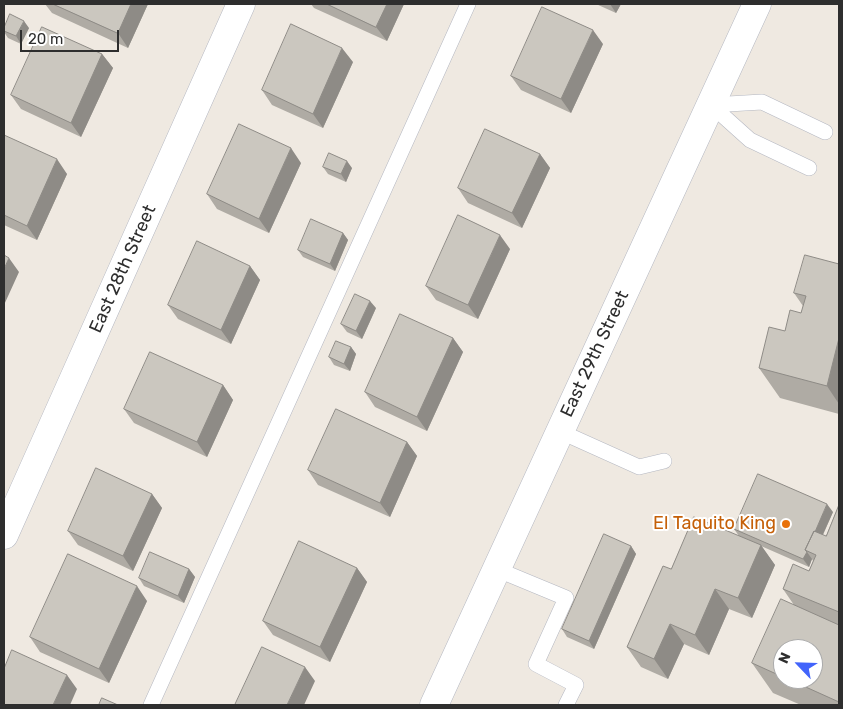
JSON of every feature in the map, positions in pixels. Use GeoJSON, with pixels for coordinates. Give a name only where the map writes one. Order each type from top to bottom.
{"type":"FeatureCollection","features":[{"type":"Feature","properties":{"kind":"street","name":"East 28th Street"},"geometry":{"type":"LineString","coordinates":[[4,535],[241,4]]}},
{"type":"Feature","properties":{"kind":"street","name":"East 29th Street"},"geometry":{"type":"LineString","coordinates":[[434,705],[757,4]]}},
{"type":"Feature","properties":{"kind":"lane"},"geometry":{"type":"LineString","coordinates":[[151,705],[468,4]]}},
{"type":"Feature","properties":{"kind":"lane"},"geometry":{"type":"LineString","coordinates":[[711,104],[762,102],[825,132]]}},
{"type":"Feature","properties":{"kind":"lane"},"geometry":{"type":"LineString","coordinates":[[711,104],[750,140],[809,168]]}},
{"type":"Feature","properties":{"kind":"lane"},"geometry":{"type":"LineString","coordinates":[[559,432],[639,467],[664,461]]}},
{"type":"Feature","properties":{"kind":"lane"},"geometry":{"type":"LineString","coordinates":[[496,569],[566,598],[536,664],[576,685],[566,705]]}},
{"type":"Feature","properties":{"kind":"building"},"geometry":{"type":"Polygon","coordinates":[[[53,4],[131,4],[118,33],[53,4]]]}},
{"type":"Feature","properties":{"kind":"building"},"geometry":{"type":"Polygon","coordinates":[[[327,4],[387,4],[376,27],[327,4]]]}},
{"type":"Feature","properties":{"kind":"building"},"geometry":{"type":"Polygon","coordinates":[[[542,7],[593,30],[561,99],[511,76],[542,7]]]}},
{"type":"Feature","properties":{"kind":"building"},"geometry":{"type":"Polygon","coordinates":[[[10,14],[24,21],[16,36],[4,31],[10,14]]]}},
{"type":"Feature","properties":{"kind":"building"},"geometry":{"type":"Polygon","coordinates":[[[291,24],[342,48],[313,114],[262,90],[291,24]]]}},
{"type":"Feature","properties":{"kind":"building"},"geometry":{"type":"Polygon","coordinates":[[[42,27],[102,54],[71,123],[11,95],[42,27]]]}},
{"type":"Feature","properties":{"kind":"building"},"geometry":{"type":"Polygon","coordinates":[[[239,124],[291,148],[259,219],[207,194],[239,124]]]}},
{"type":"Feature","properties":{"kind":"building"},"geometry":{"type":"Polygon","coordinates":[[[485,129],[540,154],[512,213],[458,188],[485,129]]]}},
{"type":"Feature","properties":{"kind":"building"},"geometry":{"type":"Polygon","coordinates":[[[4,135],[57,159],[27,226],[4,215],[4,135]]]}},
{"type":"Feature","properties":{"kind":"building"},"geometry":{"type":"Polygon","coordinates":[[[329,153],[347,161],[341,174],[323,167],[329,153]]]}},
{"type":"Feature","properties":{"kind":"building"},"geometry":{"type":"Polygon","coordinates":[[[458,215],[500,235],[468,305],[426,286],[458,215]]]}},
{"type":"Feature","properties":{"kind":"building"},"geometry":{"type":"Polygon","coordinates":[[[311,219],[343,233],[330,264],[298,250],[311,219]]]}},
{"type":"Feature","properties":{"kind":"building"},"geometry":{"type":"Polygon","coordinates":[[[197,241],[250,266],[221,330],[168,305],[197,241]]]}},
{"type":"Feature","properties":{"kind":"building"},"geometry":{"type":"Polygon","coordinates":[[[4,255],[9,258],[4,269],[4,255]]]}},
{"type":"Feature","properties":{"kind":"building"},"geometry":{"type":"Polygon","coordinates":[[[805,255],[839,264],[839,338],[827,386],[759,368],[769,327],[785,331],[790,310],[801,313],[806,296],[794,293],[805,255]]]}},
{"type":"Feature","properties":{"kind":"building"},"geometry":{"type":"Polygon","coordinates":[[[355,294],[370,301],[356,331],[341,324],[355,294]]]}},
{"type":"Feature","properties":{"kind":"building"},"geometry":{"type":"Polygon","coordinates":[[[400,314],[453,338],[417,417],[365,392],[400,314]]]}},
{"type":"Feature","properties":{"kind":"building"},"geometry":{"type":"Polygon","coordinates":[[[336,341],[351,347],[344,364],[329,357],[336,341]]]}},
{"type":"Feature","properties":{"kind":"building"},"geometry":{"type":"Polygon","coordinates":[[[150,352],[223,385],[197,442],[124,409],[150,352]]]}},
{"type":"Feature","properties":{"kind":"building"},"geometry":{"type":"Polygon","coordinates":[[[336,409],[407,442],[380,503],[308,470],[336,409]]]}},
{"type":"Feature","properties":{"kind":"building"},"geometry":{"type":"Polygon","coordinates":[[[96,468],[152,494],[123,556],[68,531],[96,468]]]}},
{"type":"Feature","properties":{"kind":"building","name":"El Taquito King"},"geometry":{"type":"Polygon","coordinates":[[[758,474],[827,504],[805,550],[807,552],[803,559],[734,529],[758,474]]]}},
{"type":"Feature","properties":{"kind":"building"},"geometry":{"type":"Polygon","coordinates":[[[839,505],[839,612],[783,589],[793,564],[809,571],[816,555],[805,550],[814,531],[826,536],[839,505]]]}},
{"type":"Feature","properties":{"kind":"building"},"geometry":{"type":"Polygon","coordinates":[[[694,517],[761,545],[738,598],[715,589],[695,635],[670,624],[654,659],[627,647],[663,566],[671,569],[694,517]]]}},
{"type":"Feature","properties":{"kind":"building"},"geometry":{"type":"Polygon","coordinates":[[[604,534],[631,546],[589,641],[562,629],[604,534]]]}},
{"type":"Feature","properties":{"kind":"building"},"geometry":{"type":"Polygon","coordinates":[[[299,541],[357,568],[320,647],[263,621],[299,541]]]}},
{"type":"Feature","properties":{"kind":"building"},"geometry":{"type":"Polygon","coordinates":[[[150,552],[189,569],[178,596],[139,578],[150,552]]]}},
{"type":"Feature","properties":{"kind":"building"},"geometry":{"type":"Polygon","coordinates":[[[68,554],[137,586],[99,669],[30,637],[68,554]]]}},
{"type":"Feature","properties":{"kind":"building"},"geometry":{"type":"Polygon","coordinates":[[[781,599],[839,625],[839,702],[810,689],[823,689],[823,639],[773,639],[773,672],[752,663],[781,599]]]}},
{"type":"Feature","properties":{"kind":"building"},"geometry":{"type":"Polygon","coordinates":[[[262,647],[305,667],[287,705],[235,705],[262,647]]]}},
{"type":"Feature","properties":{"kind":"building"},"geometry":{"type":"Polygon","coordinates":[[[12,650],[67,675],[53,705],[4,705],[4,669],[12,650]]]}},
{"type":"Feature","properties":{"kind":"building"},"geometry":{"type":"Polygon","coordinates":[[[102,698],[118,705],[99,705],[102,698]]]}},
{"type":"Feature","properties":{"kind":"place","name":"El Taquito King"},"geometry":{"type":"Point","coordinates":[786,524]}}]}
